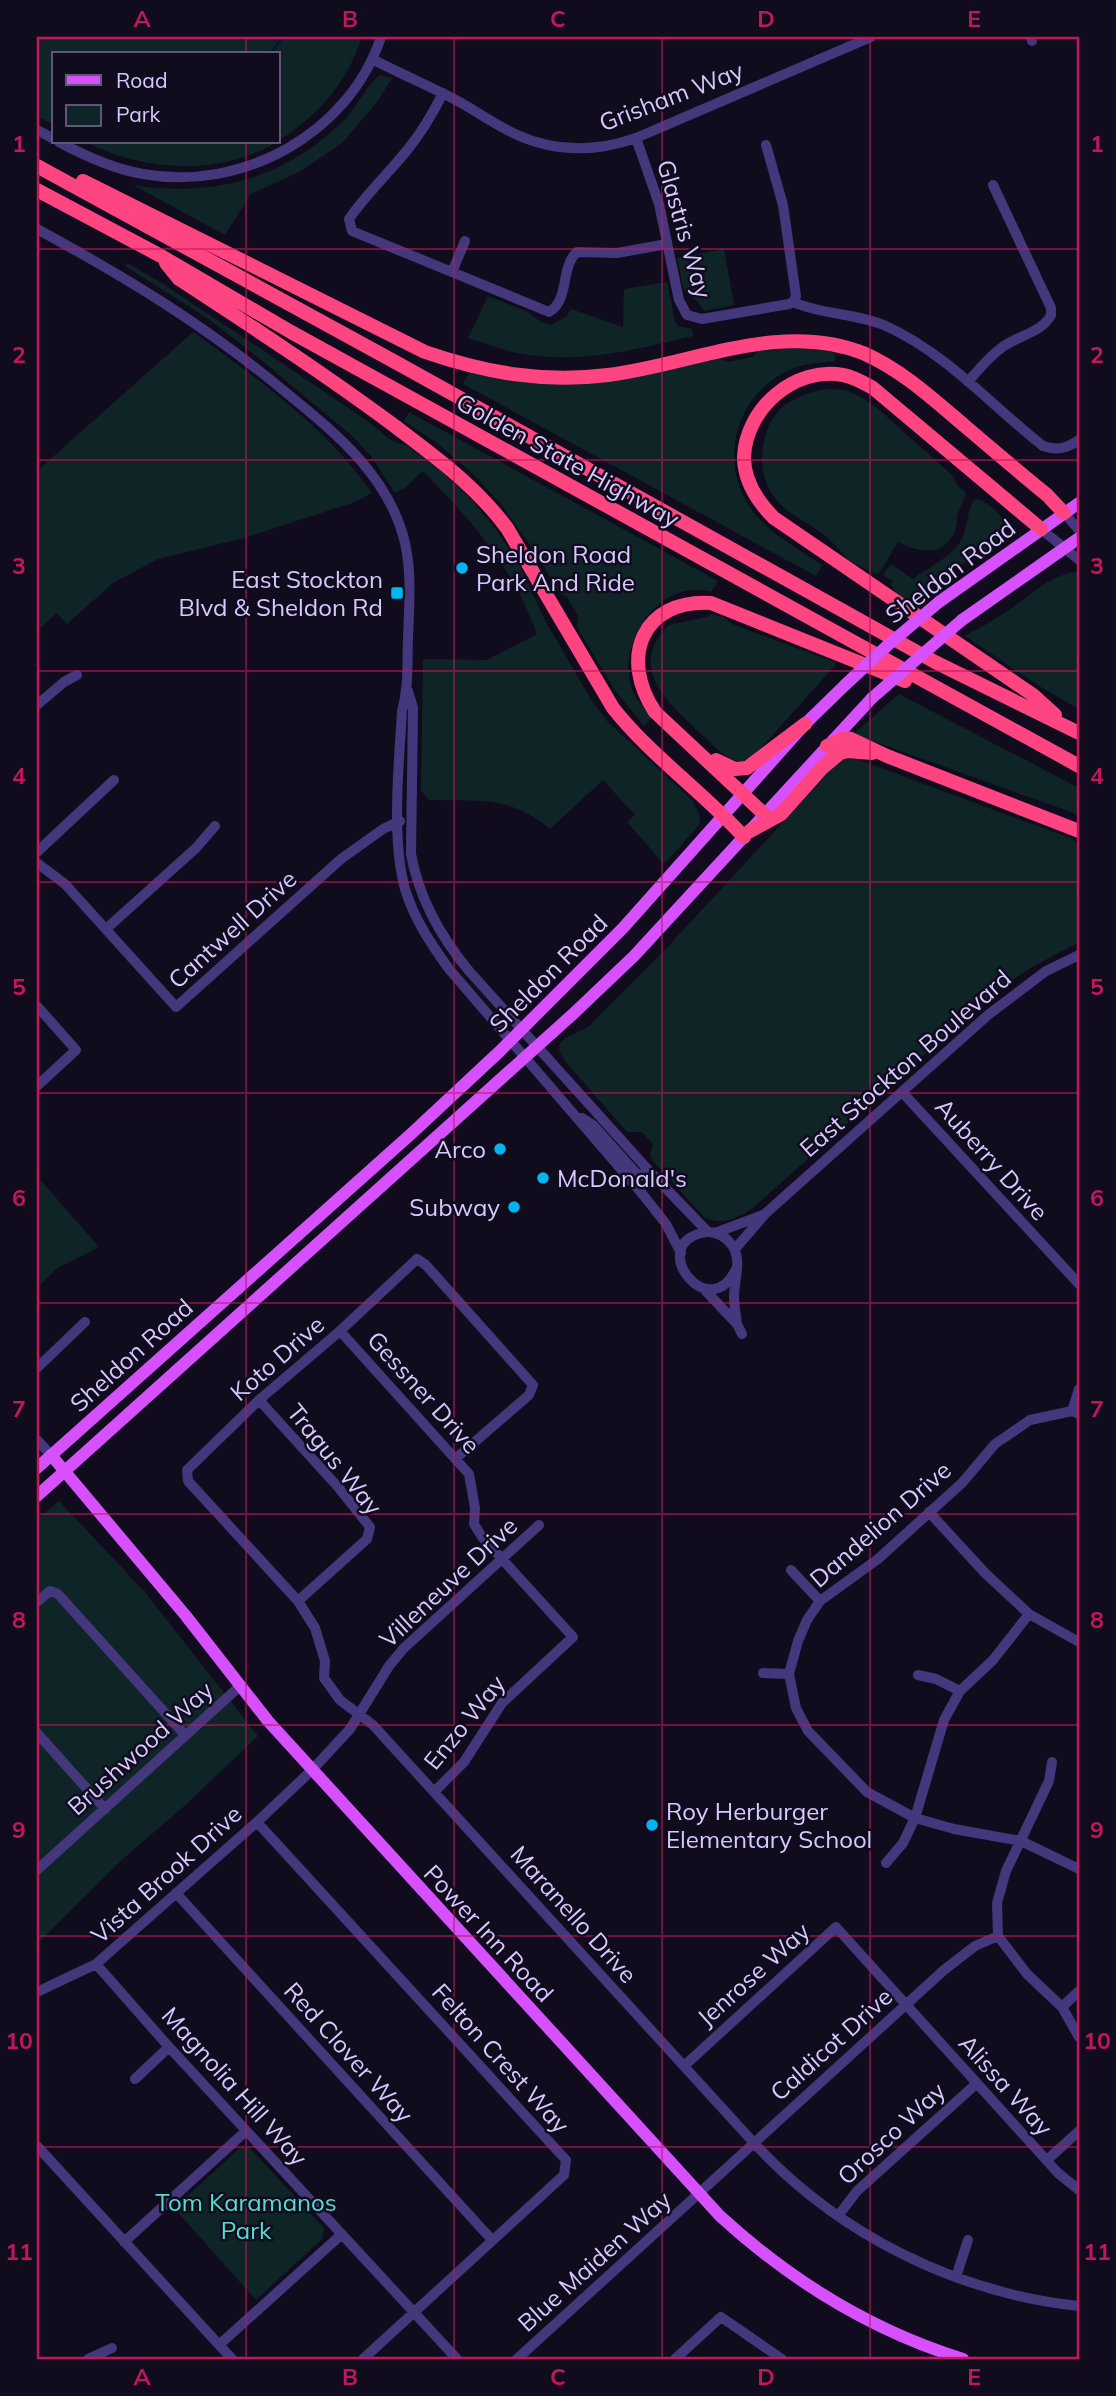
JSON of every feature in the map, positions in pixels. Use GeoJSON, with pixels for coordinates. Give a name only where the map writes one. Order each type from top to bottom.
{"type":"FeatureCollection","features":[{"type":"Feature","properties":{"kind":"highway"},"geometry":{"type":"LineString","coordinates":[[37,164],[175,225],[299,291],[425,352],[481,369],[524,376],[574,379],[622,373],[785,341],[837,346],[861,353],[887,365],[912,382],[1047,495],[1064,513]]}},
{"type":"Feature","properties":{"kind":"highway","name":"Golden State Highway"},"geometry":{"type":"LineString","coordinates":[[37,164],[935,662],[1074,730]]}},
{"type":"Feature","properties":{"kind":"highway","name":"Golden State Highway"},"geometry":{"type":"LineString","coordinates":[[37,190],[161,256],[291,332],[1079,766]]}},
{"type":"Feature","properties":{"kind":"highway"},"geometry":{"type":"LineString","coordinates":[[161,256],[179,279],[324,374],[442,462],[476,491],[507,528],[613,708],[629,726],[747,834],[781,814],[822,768],[840,753],[847,751],[887,756]]}},
{"type":"Feature","properties":{"kind":"highway"},"geometry":{"type":"LineString","coordinates":[[1041,529],[873,388],[846,376],[818,375],[789,385],[766,403],[750,430],[744,459],[747,476],[762,507],[774,519],[1033,695],[1074,730]]}},
{"type":"Feature","properties":{"kind":"highway"},"geometry":{"type":"LineString","coordinates":[[764,814],[655,712],[640,684],[637,654],[648,628],[658,618],[683,605],[711,603],[974,709]]}},
{"type":"Feature","properties":{"kind":"highway"},"geometry":{"type":"LineString","coordinates":[[699,751],[735,769],[747,768],[805,724]]}},
{"type":"Feature","properties":{"kind":"highway"},"geometry":{"type":"LineString","coordinates":[[827,746],[844,738],[851,739],[887,756],[1079,831]]}},
{"type":"Feature","properties":{"kind":"main road","name":"Sheldon Road"},"geometry":{"type":"LineString","coordinates":[[37,1468],[439,1109],[510,1042],[623,928],[805,724],[888,645],[939,603],[1079,503]]}},
{"type":"Feature","properties":{"kind":"main road","name":"Sheldon Road"},"geometry":{"type":"LineString","coordinates":[[37,1496],[525,1058],[634,956],[872,698],[962,620],[1079,538]]}},
{"type":"Feature","properties":{"kind":"main road","name":"Power Inn Road"},"geometry":{"type":"LineString","coordinates":[[51,1455],[312,1770],[720,2216],[748,2242],[803,2284],[838,2306],[900,2337],[963,2359]]}},
{"type":"Feature","properties":{"kind":"street"},"geometry":{"type":"LineString","coordinates":[[62,144],[98,161],[146,175],[183,178],[227,173],[257,163],[286,150],[322,124],[350,94],[372,59],[381,37]]}},
{"type":"Feature","properties":{"kind":"street","name":"Grisham Way"},"geometry":{"type":"LineString","coordinates":[[372,59],[443,93],[516,134],[554,146],[589,149],[636,138],[848,41],[871,37]]}},
{"type":"Feature","properties":{"kind":"street"},"geometry":{"type":"LineString","coordinates":[[443,93],[425,126],[408,149],[372,187],[349,219],[352,231],[549,312],[555,309],[565,285],[569,259],[577,252],[617,253],[667,244]]}},
{"type":"Feature","properties":{"kind":"street","name":"Glastris Way"},"geometry":{"type":"LineString","coordinates":[[636,138],[659,204],[676,290],[687,315],[702,319],[793,302]]}},
{"type":"Feature","properties":{"kind":"street"},"geometry":{"type":"LineString","coordinates":[[766,145],[783,205],[796,296],[793,302],[806,308],[869,319],[889,327],[934,353],[1043,446],[1064,448],[1079,440]]}},
{"type":"Feature","properties":{"kind":"street"},"geometry":{"type":"LineString","coordinates":[[968,382],[1000,348],[1041,326],[1051,315],[1051,308],[993,185]]}},
{"type":"Feature","properties":{"kind":"street"},"geometry":{"type":"LineString","coordinates":[[37,229],[136,285],[205,329],[293,397],[338,436],[360,458],[388,499],[405,542],[410,595],[408,691],[402,712],[397,821],[398,853],[405,890],[415,916],[449,969],[666,1224],[681,1253],[687,1278],[703,1288],[737,1324],[742,1334]]}},
{"type":"Feature","properties":{"kind":"street"},"geometry":{"type":"LineString","coordinates":[[452,272],[464,241]]}},
{"type":"Feature","properties":{"kind":"street"},"geometry":{"type":"LineString","coordinates":[[1064,513],[1079,530]]}},
{"type":"Feature","properties":{"kind":"street"},"geometry":{"type":"LineString","coordinates":[[1041,529],[1079,560]]}},
{"type":"Feature","properties":{"kind":"street"},"geometry":{"type":"LineString","coordinates":[[37,705],[64,682],[77,675]]}},
{"type":"Feature","properties":{"kind":"street"},"geometry":{"type":"LineString","coordinates":[[408,691],[413,708],[410,839],[415,874],[432,919],[469,971],[651,1173],[711,1233]]}},
{"type":"Feature","properties":{"kind":"street"},"geometry":{"type":"LineString","coordinates":[[37,852],[114,780]]}},
{"type":"Feature","properties":{"kind":"street","name":"Cantwell Drive"},"geometry":{"type":"LineString","coordinates":[[37,863],[65,884],[176,1007],[341,859],[397,821],[411,819]]}},
{"type":"Feature","properties":{"kind":"street"},"geometry":{"type":"LineString","coordinates":[[106,929],[196,848],[215,826]]}},
{"type":"Feature","properties":{"kind":"street","name":"East Stockton Boulevard"},"geometry":{"type":"LineString","coordinates":[[735,1249],[765,1213],[1020,989],[1046,971],[1079,955]]}},
{"type":"Feature","properties":{"kind":"street"},"geometry":{"type":"LineString","coordinates":[[37,1006],[76,1050],[37,1086]]}},
{"type":"Feature","properties":{"kind":"street","name":"Auberry Drive"},"geometry":{"type":"LineString","coordinates":[[902,1092],[1079,1284]]}},
{"type":"Feature","properties":{"kind":"street"},"geometry":{"type":"LineString","coordinates":[[572,1112],[593,1125],[636,1173],[644,1176],[651,1173]]}},
{"type":"Feature","properties":{"kind":"street","name":"East Stockton Boulevard"},"geometry":{"type":"LineString","coordinates":[[711,1233],[765,1213]]}},
{"type":"Feature","properties":{"kind":"street"},"geometry":{"type":"LineString","coordinates":[[681,1253],[688,1240],[711,1233],[723,1236],[735,1249],[737,1267],[733,1298],[737,1324]]}},
{"type":"Feature","properties":{"kind":"street","name":"Koto Drive"},"geometry":{"type":"LineString","coordinates":[[360,1715],[340,1700],[324,1678],[325,1661],[315,1628],[298,1601],[188,1481],[187,1470],[259,1400],[340,1331],[417,1259],[426,1265],[533,1385],[529,1395],[455,1459]]}},
{"type":"Feature","properties":{"kind":"street"},"geometry":{"type":"LineString","coordinates":[[703,1288],[712,1288],[728,1282],[737,1267]]}},
{"type":"Feature","properties":{"kind":"street"},"geometry":{"type":"LineString","coordinates":[[37,1368],[85,1322]]}},
{"type":"Feature","properties":{"kind":"street","name":"Gessner Drive"},"geometry":{"type":"LineString","coordinates":[[340,1331],[469,1474],[475,1508],[474,1524],[501,1559]]}},
{"type":"Feature","properties":{"kind":"street"},"geometry":{"type":"LineString","coordinates":[[1076,1412],[1079,1389]]}},
{"type":"Feature","properties":{"kind":"street","name":"Tragus Way"},"geometry":{"type":"LineString","coordinates":[[259,1400],[338,1487],[370,1527],[367,1539],[298,1601]]}},
{"type":"Feature","properties":{"kind":"street","name":"Dandelion Drive"},"geometry":{"type":"LineString","coordinates":[[1076,1412],[1030,1420],[995,1444],[962,1483],[878,1559],[820,1601],[807,1620],[798,1641],[789,1674],[796,1708],[808,1731],[867,1791],[915,1818],[954,1829],[1021,1841],[1079,1869]]}},
{"type":"Feature","properties":{"kind":"street"},"geometry":{"type":"LineString","coordinates":[[37,1440],[51,1455]]}},
{"type":"Feature","properties":{"kind":"street"},"geometry":{"type":"LineString","coordinates":[[929,1512],[985,1573],[1029,1614],[1079,1642]]}},
{"type":"Feature","properties":{"kind":"street","name":"Villeneuve Drive"},"geometry":{"type":"LineString","coordinates":[[312,1770],[360,1715],[389,1666],[404,1648],[539,1525]]}},
{"type":"Feature","properties":{"kind":"street","name":"Enzo Way"},"geometry":{"type":"LineString","coordinates":[[434,1792],[464,1762],[502,1703],[573,1637],[501,1559]]}},
{"type":"Feature","properties":{"kind":"street"},"geometry":{"type":"LineString","coordinates":[[791,1570],[820,1601]]}},
{"type":"Feature","properties":{"kind":"street"},"geometry":{"type":"LineString","coordinates":[[37,1602],[50,1591],[58,1594],[186,1735]]}},
{"type":"Feature","properties":{"kind":"street"},"geometry":{"type":"LineString","coordinates":[[886,1863],[903,1843],[915,1818],[944,1720],[960,1691],[993,1660],[1029,1614]]}},
{"type":"Feature","properties":{"kind":"street"},"geometry":{"type":"LineString","coordinates":[[763,1673],[789,1674]]}},
{"type":"Feature","properties":{"kind":"street"},"geometry":{"type":"LineString","coordinates":[[918,1675],[936,1679],[960,1691]]}},
{"type":"Feature","properties":{"kind":"street","name":"Brushwood Way"},"geometry":{"type":"LineString","coordinates":[[37,1870],[240,1686]]}},
{"type":"Feature","properties":{"kind":"street","name":"Maranello Drive"},"geometry":{"type":"LineString","coordinates":[[360,1715],[785,2174],[838,2216],[907,2256],[956,2277],[1004,2292],[1079,2306]]}},
{"type":"Feature","properties":{"kind":"street"},"geometry":{"type":"LineString","coordinates":[[37,1733],[104,1808]]}},
{"type":"Feature","properties":{"kind":"street"},"geometry":{"type":"LineString","coordinates":[[1052,1762],[1049,1781],[1006,1871],[997,1903],[998,1936],[1027,1974],[1062,2007],[1079,2037]]}},
{"type":"Feature","properties":{"kind":"street","name":"Vista Brook Drive"},"geometry":{"type":"LineString","coordinates":[[37,1992],[96,1964],[312,1770]]}},
{"type":"Feature","properties":{"kind":"street","name":"Felton Crest Way"},"geometry":{"type":"LineString","coordinates":[[257,1822],[566,2160],[564,2175],[363,2359]]}},
{"type":"Feature","properties":{"kind":"street","name":"Red Clover Way"},"geometry":{"type":"LineString","coordinates":[[176,1893],[492,2240]]}},
{"type":"Feature","properties":{"kind":"street","name":"Jenrose Way"},"geometry":{"type":"LineString","coordinates":[[684,2066],[836,1927],[906,2005]]}},
{"type":"Feature","properties":{"kind":"street","name":"Caldicot Drive"},"geometry":{"type":"LineString","coordinates":[[699,2193],[906,2005],[975,1946],[998,1936]]}},
{"type":"Feature","properties":{"kind":"street","name":"Magnolia Hill Way"},"geometry":{"type":"LineString","coordinates":[[96,1964],[169,2047],[457,2359]]}},
{"type":"Feature","properties":{"kind":"street"},"geometry":{"type":"LineString","coordinates":[[1062,2007],[1079,1991]]}},
{"type":"Feature","properties":{"kind":"street","name":"Alissa Way"},"geometry":{"type":"LineString","coordinates":[[906,2005],[1047,2160],[1079,2190]]}},
{"type":"Feature","properties":{"kind":"street"},"geometry":{"type":"LineString","coordinates":[[135,2080],[169,2047]]}},
{"type":"Feature","properties":{"kind":"street","name":"Orosco Way"},"geometry":{"type":"LineString","coordinates":[[838,2216],[857,2191],[976,2084]]}},
{"type":"Feature","properties":{"kind":"street"},"geometry":{"type":"LineString","coordinates":[[124,2242],[246,2131]]}},
{"type":"Feature","properties":{"kind":"street"},"geometry":{"type":"LineString","coordinates":[[1047,2160],[1079,2131]]}},
{"type":"Feature","properties":{"kind":"street"},"geometry":{"type":"LineString","coordinates":[[37,2146],[232,2359]]}},
{"type":"Feature","properties":{"kind":"street","name":"Blue Maiden Way"},"geometry":{"type":"LineString","coordinates":[[517,2359],[699,2193]]}},
{"type":"Feature","properties":{"kind":"street"},"geometry":{"type":"LineString","coordinates":[[219,2345],[342,2234]]}},
{"type":"Feature","properties":{"kind":"street"},"geometry":{"type":"LineString","coordinates":[[956,2277],[968,2240]]}},
{"type":"Feature","properties":{"kind":"street"},"geometry":{"type":"LineString","coordinates":[[675,2359],[721,2317],[782,2359]]}},
{"type":"Feature","properties":{"kind":"street"},"geometry":{"type":"LineString","coordinates":[[88,2359],[112,2348]]}},
{"type":"Feature","properties":{"kind":"green space"},"geometry":{"type":"Polygon","coordinates":[[[37,37],[362,37],[348,69],[330,96],[307,120],[280,140],[280,52],[52,52],[52,124],[37,116],[37,37]]]}},
{"type":"Feature","properties":{"kind":"green space"},"geometry":{"type":"Polygon","coordinates":[[[380,75],[392,78],[377,102],[342,143],[301,171],[251,194],[225,235],[133,185],[192,188],[221,185],[274,169],[300,156],[324,139],[346,118],[380,75]]]}},
{"type":"Feature","properties":{"kind":"green space"},"geometry":{"type":"Polygon","coordinates":[[[90,144],[273,144],[231,161],[206,165],[157,164],[108,152],[90,144]]]}},
{"type":"Feature","properties":{"kind":"green space"},"geometry":{"type":"Polygon","coordinates":[[[724,249],[734,305],[704,311],[684,290],[677,258],[724,249]]]}},
{"type":"Feature","properties":{"kind":"green space"},"geometry":{"type":"Polygon","coordinates":[[[127,263],[267,353],[366,420],[392,441],[408,446],[471,499],[497,531],[519,565],[546,622],[590,698],[607,721],[693,801],[700,816],[699,825],[664,864],[627,822],[635,815],[603,780],[550,829],[521,810],[507,805],[478,801],[429,800],[421,791],[423,659],[487,660],[537,634],[516,587],[474,527],[423,471],[405,488],[395,493],[370,455],[352,436],[207,318],[125,266],[127,263]]]}},
{"type":"Feature","properties":{"kind":"green space"},"geometry":{"type":"Polygon","coordinates":[[[667,282],[675,322],[678,326],[692,329],[693,336],[616,353],[577,357],[519,353],[468,338],[488,296],[526,311],[541,322],[551,325],[566,317],[571,309],[623,327],[624,289],[667,282]]]}},
{"type":"Feature","properties":{"kind":"green space"},"geometry":{"type":"Polygon","coordinates":[[[193,332],[290,405],[334,447],[372,493],[355,502],[244,538],[158,559],[113,583],[67,624],[57,613],[37,631],[37,471],[193,332]]]}},
{"type":"Feature","properties":{"kind":"green space"},"geometry":{"type":"Polygon","coordinates":[[[807,348],[835,353],[835,362],[795,367],[767,384],[744,414],[737,431],[734,450],[735,468],[748,504],[763,523],[822,565],[816,576],[463,384],[470,372],[532,383],[565,384],[667,370],[720,359],[729,362],[752,357],[758,351],[807,348]]]}},
{"type":"Feature","properties":{"kind":"green space"},"geometry":{"type":"Polygon","coordinates":[[[827,389],[845,390],[876,407],[953,476],[957,485],[966,493],[954,533],[942,547],[920,550],[898,542],[878,575],[849,560],[827,537],[789,512],[773,495],[765,477],[762,457],[765,437],[772,419],[792,401],[827,389]]]}},
{"type":"Feature","properties":{"kind":"green space"},"geometry":{"type":"Polygon","coordinates":[[[409,412],[718,581],[711,592],[692,590],[675,594],[660,603],[647,616],[637,632],[629,668],[633,691],[652,718],[644,726],[614,689],[577,627],[578,616],[567,597],[559,593],[539,558],[501,504],[472,473],[437,443],[404,421],[409,412]]]}},
{"type":"Feature","properties":{"kind":"green space"},"geometry":{"type":"Polygon","coordinates":[[[975,499],[990,506],[1005,524],[1005,533],[1000,541],[907,600],[896,593],[891,584],[893,581],[883,575],[891,564],[913,579],[946,557],[961,541],[975,499]]]}},
{"type":"Feature","properties":{"kind":"green space"},"geometry":{"type":"Polygon","coordinates":[[[1079,572],[1079,709],[1039,686],[965,636],[1049,582],[1069,573],[1079,572]]]}},
{"type":"Feature","properties":{"kind":"green space"},"geometry":{"type":"Polygon","coordinates":[[[712,614],[837,663],[754,756],[743,762],[719,751],[675,709],[656,683],[651,670],[651,655],[657,640],[669,625],[712,614]]]}},
{"type":"Feature","properties":{"kind":"green space"},"geometry":{"type":"Polygon","coordinates":[[[899,694],[1079,788],[1079,815],[856,735],[856,732],[899,694]]]}},
{"type":"Feature","properties":{"kind":"green space"},"geometry":{"type":"Polygon","coordinates":[[[847,758],[859,760],[1073,839],[1079,846],[1079,943],[1032,968],[988,998],[754,1207],[730,1220],[711,1220],[704,1217],[653,1161],[650,1155],[653,1144],[642,1132],[627,1132],[565,1061],[559,1050],[560,1044],[565,1038],[588,1027],[660,955],[836,765],[847,758]]]}},
{"type":"Feature","properties":{"kind":"green space"},"geometry":{"type":"Polygon","coordinates":[[[37,1176],[99,1247],[57,1268],[37,1288],[37,1176]]]}},
{"type":"Feature","properties":{"kind":"green space"},"geometry":{"type":"Polygon","coordinates":[[[59,1501],[144,1591],[258,1736],[182,1808],[125,1857],[37,1944],[37,1519],[59,1501]]]}},
{"type":"Feature","properties":{"kind":"green space","name":"Tom Karamanos Park"},"geometry":{"type":"Polygon","coordinates":[[[249,2147],[324,2228],[323,2238],[256,2300],[174,2208],[240,2148],[249,2147]]]}},
{"type":"Feature","properties":{"kind":"waterway"},"geometry":{"type":"LineString","coordinates":[[272,52],[283,37]]}},
{"type":"Feature","properties":{"kind":"place","name":"Sheldon Road Park And Ride"},"geometry":{"type":"Point","coordinates":[462,568]}},
{"type":"Feature","properties":{"kind":"place","name":"East Stockton Blvd & Sheldon Rd"},"geometry":{"type":"Point","coordinates":[397,593]}},
{"type":"Feature","properties":{"kind":"place","name":"Arco"},"geometry":{"type":"Point","coordinates":[500,1149]}},
{"type":"Feature","properties":{"kind":"place","name":"McDonald's"},"geometry":{"type":"Point","coordinates":[543,1178]}},
{"type":"Feature","properties":{"kind":"place","name":"Subway"},"geometry":{"type":"Point","coordinates":[514,1207]}},
{"type":"Feature","properties":{"kind":"place","name":"Roy Herburger Elementary School"},"geometry":{"type":"Point","coordinates":[652,1825]}}]}
